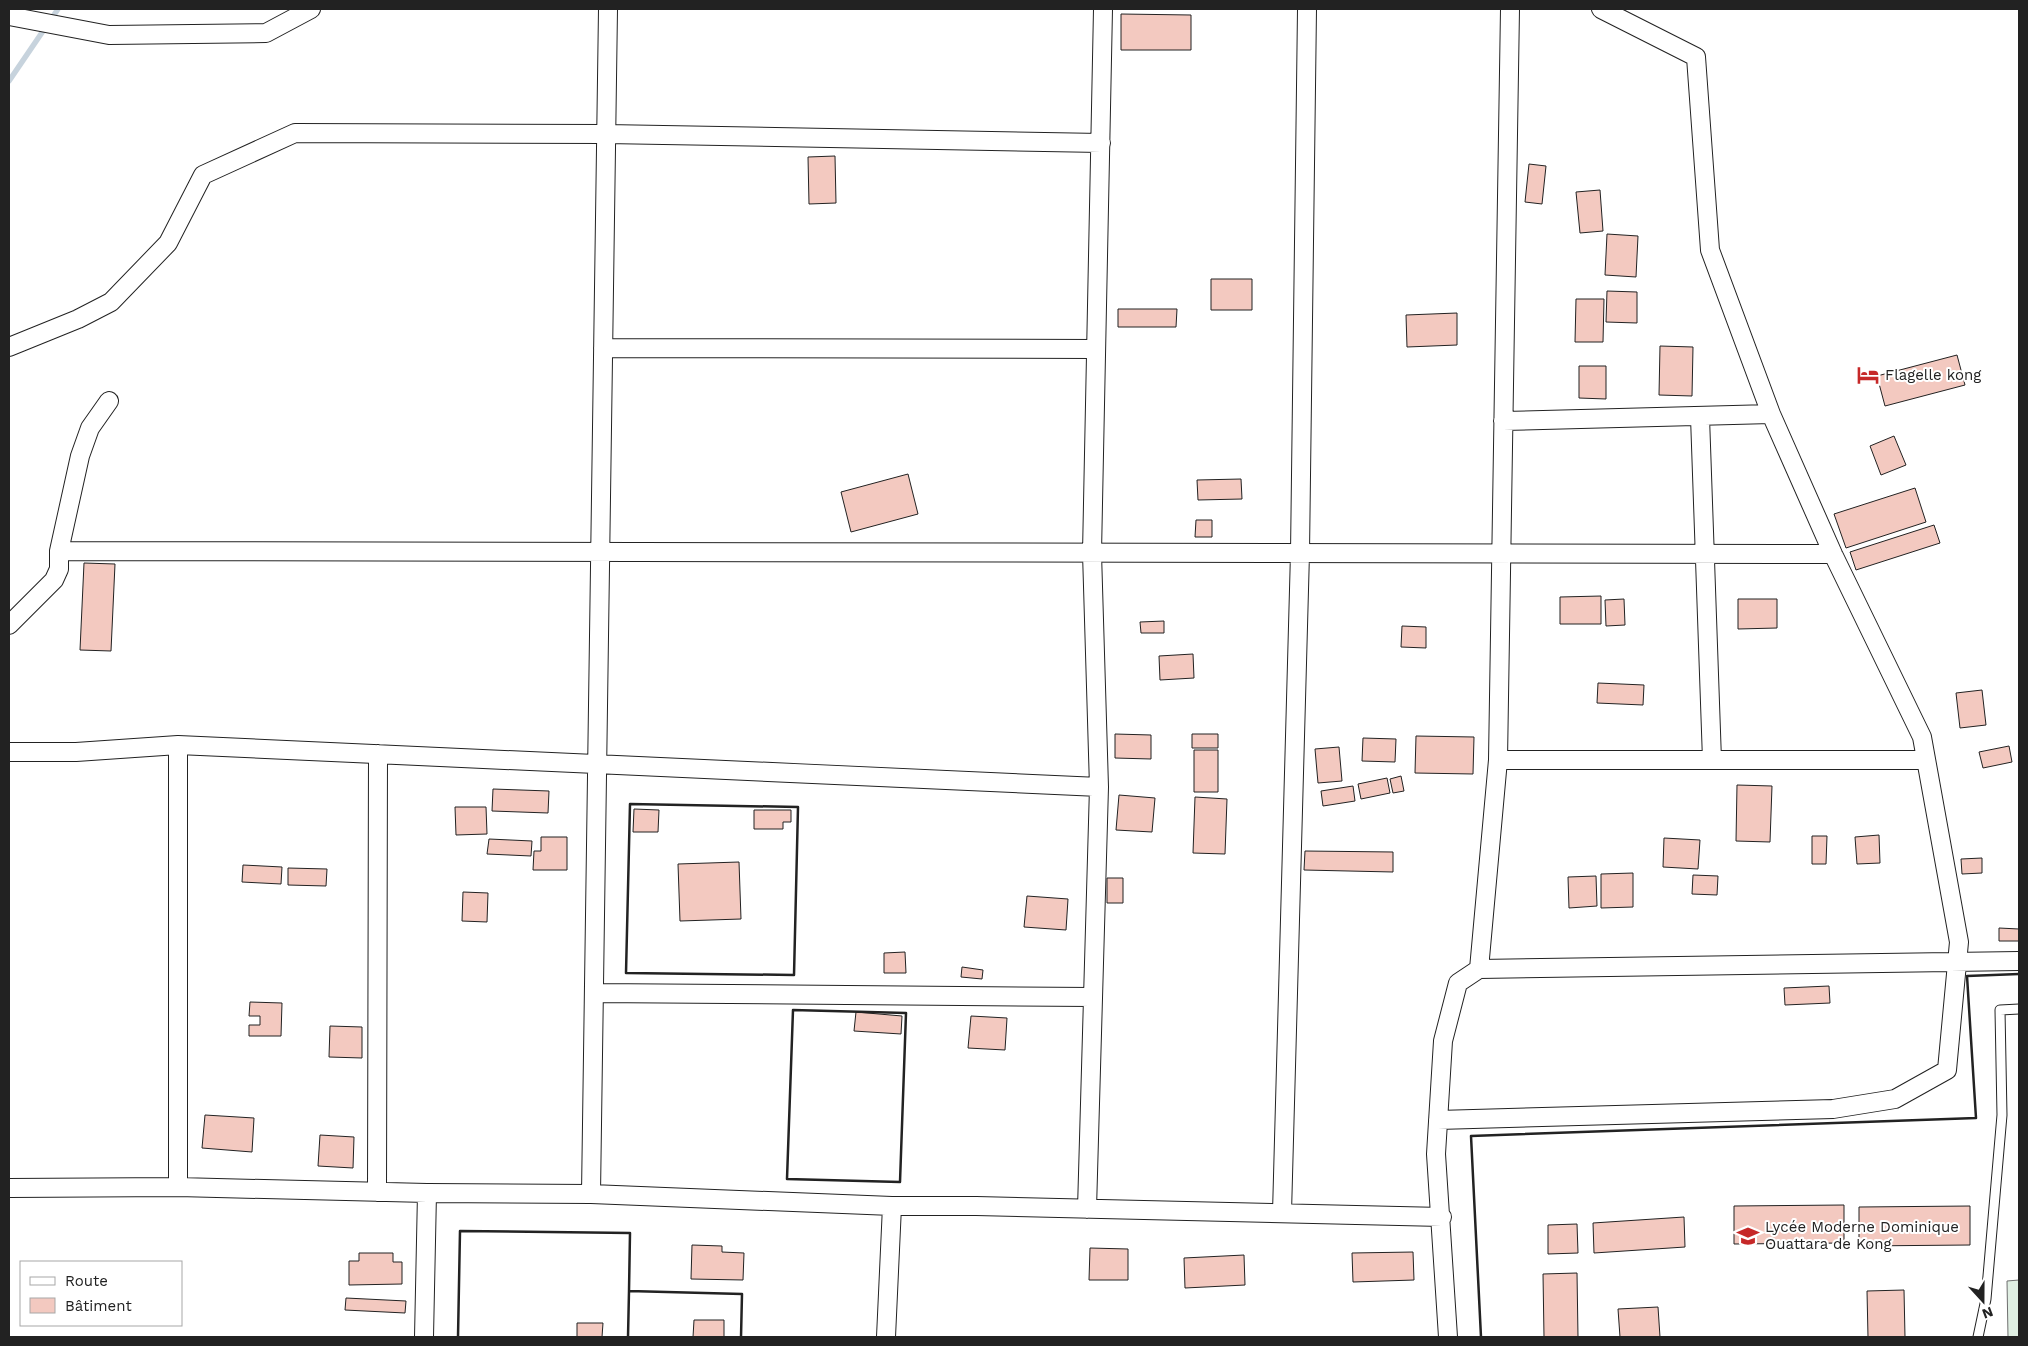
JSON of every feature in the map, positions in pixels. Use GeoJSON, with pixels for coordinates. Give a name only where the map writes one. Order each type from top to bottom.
{"type":"FeatureCollection","features":[{"type":"Feature","properties":{"kind":"street"},"geometry":{"type":"LineString","coordinates":[[9,16],[110,35],[266,33],[312,9]]}},
{"type":"Feature","properties":{"kind":"street"},"geometry":{"type":"LineString","coordinates":[[591,1194],[608,9]]}},
{"type":"Feature","properties":{"kind":"street"},"geometry":{"type":"LineString","coordinates":[[1087,1209],[1100,787],[1092,553],[1104,9]]}},
{"type":"Feature","properties":{"kind":"street"},"geometry":{"type":"LineString","coordinates":[[1282,1214],[1300,553],[1307,9]]}},
{"type":"Feature","properties":{"kind":"street"},"geometry":{"type":"LineString","coordinates":[[1479,969],[1498,760],[1510,9]]}},
{"type":"Feature","properties":{"kind":"street"},"geometry":{"type":"LineString","coordinates":[[1438,1120],[1833,1109],[1895,1099],[1947,1070],[1959,942],[1922,737],[1833,554],[1771,414],[1710,250],[1696,57],[1601,9]]}},
{"type":"Feature","properties":{"kind":"street"},"geometry":{"type":"LineString","coordinates":[[9,347],[78,319],[111,302],[168,244],[203,175],[295,133],[606,134],[1101,143]]}},
{"type":"Feature","properties":{"kind":"street"},"geometry":{"type":"LineString","coordinates":[[603,348],[1096,349]]}},
{"type":"Feature","properties":{"kind":"street"},"geometry":{"type":"LineString","coordinates":[[9,625],[54,580],[59,569],[59,551],[80,456],[90,428],[109,401]]}},
{"type":"Feature","properties":{"kind":"street"},"geometry":{"type":"LineString","coordinates":[[1503,421],[1771,414]]}},
{"type":"Feature","properties":{"kind":"street"},"geometry":{"type":"LineString","coordinates":[[1700,417],[1712,760]]}},
{"type":"Feature","properties":{"kind":"street"},"geometry":{"type":"LineString","coordinates":[[59,551],[1833,554]]}},
{"type":"Feature","properties":{"kind":"street"},"geometry":{"type":"LineString","coordinates":[[9,752],[76,752],[178,745],[1100,787]]}},
{"type":"Feature","properties":{"kind":"street"},"geometry":{"type":"LineString","coordinates":[[178,745],[178,1187]]}},
{"type":"Feature","properties":{"kind":"street"},"geometry":{"type":"LineString","coordinates":[[377,1192],[378,754]]}},
{"type":"Feature","properties":{"kind":"street"},"geometry":{"type":"LineString","coordinates":[[1498,760],[1926,760]]}},
{"type":"Feature","properties":{"kind":"street"},"geometry":{"type":"LineString","coordinates":[[1448,1337],[1442,1217],[1436,1154],[1443,1041],[1458,983],[1479,969],[2019,960]]}},
{"type":"Feature","properties":{"kind":"street"},"geometry":{"type":"LineString","coordinates":[[594,993],[1093,997]]}},
{"type":"Feature","properties":{"kind":"street"},"geometry":{"type":"LineString","coordinates":[[9,1188],[178,1187],[427,1193],[591,1194],[892,1206],[1442,1217]]}},
{"type":"Feature","properties":{"kind":"street"},"geometry":{"type":"LineString","coordinates":[[424,1337],[427,1193]]}},
{"type":"Feature","properties":{"kind":"street"},"geometry":{"type":"LineString","coordinates":[[886,1337],[892,1206]]}},
{"type":"Feature","properties":{"kind":"lane"},"geometry":{"type":"LineString","coordinates":[[1978,1337],[1986,1299],[2002,1115],[2000,1010],[2019,1009]]}},
{"type":"Feature","properties":{"kind":"green space"},"geometry":{"type":"Polygon","coordinates":[[[2019,1280],[2019,1337],[2008,1337],[2007,1281],[2019,1280]]]}},
{"type":"Feature","properties":{"kind":"building"},"geometry":{"type":"Polygon","coordinates":[[[1121,14],[1191,15],[1191,50],[1121,50],[1121,14]]]}},
{"type":"Feature","properties":{"kind":"building"},"geometry":{"type":"Polygon","coordinates":[[[835,156],[836,203],[809,204],[808,157],[835,156]]]}},
{"type":"Feature","properties":{"kind":"building"},"geometry":{"type":"Polygon","coordinates":[[[1529,164],[1546,166],[1542,204],[1525,202],[1529,164]]]}},
{"type":"Feature","properties":{"kind":"building"},"geometry":{"type":"Polygon","coordinates":[[[1600,190],[1603,231],[1580,233],[1576,192],[1600,190]]]}},
{"type":"Feature","properties":{"kind":"building"},"geometry":{"type":"Polygon","coordinates":[[[1607,234],[1638,236],[1636,277],[1605,275],[1607,234]]]}},
{"type":"Feature","properties":{"kind":"building"},"geometry":{"type":"Polygon","coordinates":[[[1211,279],[1252,279],[1252,310],[1211,310],[1211,279]]]}},
{"type":"Feature","properties":{"kind":"building"},"geometry":{"type":"Polygon","coordinates":[[[1607,291],[1637,292],[1637,323],[1606,322],[1607,291]]]}},
{"type":"Feature","properties":{"kind":"building"},"geometry":{"type":"Polygon","coordinates":[[[1576,299],[1604,299],[1603,342],[1575,342],[1576,299]]]}},
{"type":"Feature","properties":{"kind":"building"},"geometry":{"type":"Polygon","coordinates":[[[1118,309],[1177,309],[1176,327],[1118,327],[1118,309]]]}},
{"type":"Feature","properties":{"kind":"building"},"geometry":{"type":"Polygon","coordinates":[[[1457,313],[1457,345],[1407,347],[1406,315],[1457,313]]]}},
{"type":"Feature","properties":{"kind":"building"},"geometry":{"type":"Polygon","coordinates":[[[1660,346],[1693,347],[1692,396],[1659,395],[1660,346]]]}},
{"type":"Feature","properties":{"kind":"building"},"geometry":{"type":"Polygon","coordinates":[[[1957,355],[1965,385],[1885,406],[1877,376],[1957,355]]]}},
{"type":"Feature","properties":{"kind":"building"},"geometry":{"type":"Polygon","coordinates":[[[1579,366],[1606,366],[1606,399],[1579,398],[1579,366]]]}},
{"type":"Feature","properties":{"kind":"building"},"geometry":{"type":"Polygon","coordinates":[[[1894,436],[1906,465],[1881,475],[1870,446],[1894,436]]]}},
{"type":"Feature","properties":{"kind":"building"},"geometry":{"type":"Polygon","coordinates":[[[908,474],[918,514],[851,532],[841,492],[908,474]]]}},
{"type":"Feature","properties":{"kind":"building"},"geometry":{"type":"Polygon","coordinates":[[[1241,479],[1242,499],[1198,500],[1197,480],[1241,479]]]}},
{"type":"Feature","properties":{"kind":"building"},"geometry":{"type":"Polygon","coordinates":[[[1915,488],[1926,522],[1846,548],[1834,514],[1915,488]]]}},
{"type":"Feature","properties":{"kind":"building"},"geometry":{"type":"Polygon","coordinates":[[[1196,520],[1212,520],[1212,537],[1195,537],[1196,520]]]}},
{"type":"Feature","properties":{"kind":"building"},"geometry":{"type":"Polygon","coordinates":[[[1934,525],[1940,543],[1856,570],[1850,552],[1934,525]]]}},
{"type":"Feature","properties":{"kind":"building"},"geometry":{"type":"Polygon","coordinates":[[[84,563],[115,564],[111,651],[80,650],[84,563]]]}},
{"type":"Feature","properties":{"kind":"building"},"geometry":{"type":"Polygon","coordinates":[[[1601,596],[1601,624],[1560,624],[1560,597],[1601,596]]]}},
{"type":"Feature","properties":{"kind":"building"},"geometry":{"type":"Polygon","coordinates":[[[1624,599],[1625,625],[1606,626],[1605,600],[1624,599]]]}},
{"type":"Feature","properties":{"kind":"building"},"geometry":{"type":"Polygon","coordinates":[[[1738,599],[1777,599],[1777,628],[1738,629],[1738,599]]]}},
{"type":"Feature","properties":{"kind":"building"},"geometry":{"type":"Polygon","coordinates":[[[1164,621],[1164,633],[1141,633],[1140,622],[1164,621]]]}},
{"type":"Feature","properties":{"kind":"building"},"geometry":{"type":"Polygon","coordinates":[[[1402,626],[1426,627],[1426,648],[1401,647],[1402,626]]]}},
{"type":"Feature","properties":{"kind":"building"},"geometry":{"type":"Polygon","coordinates":[[[1193,654],[1194,678],[1160,680],[1159,656],[1193,654]]]}},
{"type":"Feature","properties":{"kind":"building"},"geometry":{"type":"Polygon","coordinates":[[[1598,683],[1644,685],[1643,705],[1597,703],[1598,683]]]}},
{"type":"Feature","properties":{"kind":"building"},"geometry":{"type":"Polygon","coordinates":[[[1982,690],[1986,725],[1960,728],[1956,693],[1982,690]]]}},
{"type":"Feature","properties":{"kind":"building"},"geometry":{"type":"Polygon","coordinates":[[[1115,734],[1151,735],[1151,759],[1115,758],[1115,734]]]}},
{"type":"Feature","properties":{"kind":"building"},"geometry":{"type":"Polygon","coordinates":[[[1192,734],[1218,734],[1218,748],[1192,748],[1192,734]]]}},
{"type":"Feature","properties":{"kind":"building"},"geometry":{"type":"Polygon","coordinates":[[[1416,736],[1474,737],[1473,774],[1415,773],[1416,736]]]}},
{"type":"Feature","properties":{"kind":"building"},"geometry":{"type":"Polygon","coordinates":[[[1363,738],[1396,739],[1395,762],[1362,761],[1363,738]]]}},
{"type":"Feature","properties":{"kind":"building"},"geometry":{"type":"Polygon","coordinates":[[[2009,746],[2012,762],[1983,768],[1979,752],[2009,746]]]}},
{"type":"Feature","properties":{"kind":"building"},"geometry":{"type":"Polygon","coordinates":[[[1339,747],[1342,781],[1318,783],[1315,749],[1339,747]]]}},
{"type":"Feature","properties":{"kind":"building"},"geometry":{"type":"Polygon","coordinates":[[[1194,750],[1218,750],[1218,792],[1194,792],[1194,750]]]}},
{"type":"Feature","properties":{"kind":"building"},"geometry":{"type":"Polygon","coordinates":[[[1401,776],[1404,791],[1393,793],[1390,779],[1401,776]]]}},
{"type":"Feature","properties":{"kind":"building"},"geometry":{"type":"Polygon","coordinates":[[[1387,778],[1390,793],[1361,799],[1358,784],[1387,778]]]}},
{"type":"Feature","properties":{"kind":"building"},"geometry":{"type":"Polygon","coordinates":[[[1737,785],[1772,786],[1770,842],[1736,841],[1737,785]]]}},
{"type":"Feature","properties":{"kind":"building"},"geometry":{"type":"Polygon","coordinates":[[[1353,786],[1355,801],[1323,806],[1321,791],[1353,786]]]}},
{"type":"Feature","properties":{"kind":"building"},"geometry":{"type":"Polygon","coordinates":[[[493,789],[549,791],[548,813],[492,811],[493,789]]]}},
{"type":"Feature","properties":{"kind":"building"},"geometry":{"type":"Polygon","coordinates":[[[1119,795],[1155,798],[1152,832],[1116,830],[1119,795]]]}},
{"type":"Feature","properties":{"kind":"building"},"geometry":{"type":"Polygon","coordinates":[[[1195,797],[1227,799],[1225,854],[1193,853],[1195,797]]]}},
{"type":"Feature","properties":{"kind":"building"},"geometry":{"type":"Polygon","coordinates":[[[455,807],[486,807],[487,834],[456,835],[455,807]]]}},
{"type":"Feature","properties":{"kind":"building"},"geometry":{"type":"Polygon","coordinates":[[[634,809],[659,810],[658,832],[633,832],[634,809]]]}},
{"type":"Feature","properties":{"kind":"building"},"geometry":{"type":"Polygon","coordinates":[[[754,810],[791,810],[791,822],[783,822],[783,829],[754,829],[754,810]]]}},
{"type":"Feature","properties":{"kind":"building"},"geometry":{"type":"Polygon","coordinates":[[[1879,835],[1880,863],[1857,864],[1855,837],[1879,835]]]}},
{"type":"Feature","properties":{"kind":"building"},"geometry":{"type":"Polygon","coordinates":[[[1812,836],[1827,836],[1826,864],[1812,864],[1812,836]]]}},
{"type":"Feature","properties":{"kind":"building"},"geometry":{"type":"Polygon","coordinates":[[[541,837],[567,837],[567,870],[533,870],[534,851],[541,851],[541,837]]]}},
{"type":"Feature","properties":{"kind":"building"},"geometry":{"type":"Polygon","coordinates":[[[1664,838],[1700,840],[1698,869],[1663,867],[1664,838]]]}},
{"type":"Feature","properties":{"kind":"building"},"geometry":{"type":"Polygon","coordinates":[[[489,839],[532,841],[531,856],[487,854],[489,839]]]}},
{"type":"Feature","properties":{"kind":"building"},"geometry":{"type":"Polygon","coordinates":[[[1305,851],[1393,852],[1393,872],[1304,870],[1305,851]]]}},
{"type":"Feature","properties":{"kind":"building"},"geometry":{"type":"Polygon","coordinates":[[[1982,858],[1982,873],[1962,874],[1961,859],[1982,858]]]}},
{"type":"Feature","properties":{"kind":"building"},"geometry":{"type":"Polygon","coordinates":[[[739,862],[741,919],[680,921],[678,864],[739,862]]]}},
{"type":"Feature","properties":{"kind":"building"},"geometry":{"type":"Polygon","coordinates":[[[243,865],[282,867],[281,884],[242,882],[243,865]]]}},
{"type":"Feature","properties":{"kind":"building"},"geometry":{"type":"Polygon","coordinates":[[[288,868],[327,869],[326,886],[288,885],[288,868]]]}},
{"type":"Feature","properties":{"kind":"building"},"geometry":{"type":"Polygon","coordinates":[[[1633,873],[1633,907],[1601,908],[1601,874],[1633,873]]]}},
{"type":"Feature","properties":{"kind":"building"},"geometry":{"type":"Polygon","coordinates":[[[1693,875],[1718,876],[1717,895],[1692,894],[1693,875]]]}},
{"type":"Feature","properties":{"kind":"building"},"geometry":{"type":"Polygon","coordinates":[[[1596,876],[1597,906],[1569,908],[1568,877],[1596,876]]]}},
{"type":"Feature","properties":{"kind":"building"},"geometry":{"type":"Polygon","coordinates":[[[1107,878],[1123,878],[1123,903],[1107,903],[1107,878]]]}},
{"type":"Feature","properties":{"kind":"building"},"geometry":{"type":"Polygon","coordinates":[[[463,892],[488,893],[487,922],[462,921],[463,892]]]}},
{"type":"Feature","properties":{"kind":"building"},"geometry":{"type":"Polygon","coordinates":[[[1027,896],[1068,899],[1066,930],[1024,927],[1027,896]]]}},
{"type":"Feature","properties":{"kind":"building"},"geometry":{"type":"Polygon","coordinates":[[[1999,928],[2019,929],[2019,941],[1999,941],[1999,928]]]}},
{"type":"Feature","properties":{"kind":"building"},"geometry":{"type":"Polygon","coordinates":[[[905,952],[906,973],[884,973],[884,953],[905,952]]]}},
{"type":"Feature","properties":{"kind":"building"},"geometry":{"type":"Polygon","coordinates":[[[962,967],[983,970],[982,979],[961,977],[962,967]]]}},
{"type":"Feature","properties":{"kind":"building"},"geometry":{"type":"Polygon","coordinates":[[[1829,986],[1830,1003],[1785,1005],[1784,988],[1829,986]]]}},
{"type":"Feature","properties":{"kind":"building"},"geometry":{"type":"Polygon","coordinates":[[[250,1002],[282,1003],[281,1036],[249,1036],[249,1025],[260,1025],[260,1016],[249,1016],[250,1002]]]}},
{"type":"Feature","properties":{"kind":"building"},"geometry":{"type":"Polygon","coordinates":[[[856,1012],[902,1016],[901,1034],[854,1031],[856,1012]]]}},
{"type":"Feature","properties":{"kind":"building"},"geometry":{"type":"Polygon","coordinates":[[[971,1016],[1007,1018],[1005,1050],[968,1048],[971,1016]]]}},
{"type":"Feature","properties":{"kind":"building"},"geometry":{"type":"Polygon","coordinates":[[[330,1026],[362,1027],[362,1058],[329,1057],[330,1026]]]}},
{"type":"Feature","properties":{"kind":"building"},"geometry":{"type":"Polygon","coordinates":[[[205,1115],[254,1118],[252,1152],[202,1148],[205,1115]]]}},
{"type":"Feature","properties":{"kind":"building"},"geometry":{"type":"Polygon","coordinates":[[[320,1135],[354,1137],[353,1168],[318,1166],[320,1135]]]}},
{"type":"Feature","properties":{"kind":"building"},"geometry":{"type":"Polygon","coordinates":[[[1844,1205],[1844,1243],[1734,1244],[1734,1206],[1844,1205]]]}},
{"type":"Feature","properties":{"kind":"building"},"geometry":{"type":"Polygon","coordinates":[[[1970,1206],[1970,1245],[1859,1246],[1859,1207],[1970,1206]]]}},
{"type":"Feature","properties":{"kind":"building"},"geometry":{"type":"Polygon","coordinates":[[[1684,1217],[1685,1247],[1594,1253],[1593,1223],[1684,1217]]]}},
{"type":"Feature","properties":{"kind":"building"},"geometry":{"type":"Polygon","coordinates":[[[1577,1224],[1578,1253],[1548,1254],[1548,1225],[1577,1224]]]}},
{"type":"Feature","properties":{"kind":"building"},"geometry":{"type":"Polygon","coordinates":[[[692,1245],[722,1246],[722,1252],[744,1253],[743,1280],[691,1279],[692,1245]]]}},
{"type":"Feature","properties":{"kind":"building"},"geometry":{"type":"Polygon","coordinates":[[[1090,1248],[1128,1249],[1128,1280],[1089,1280],[1090,1248]]]}},
{"type":"Feature","properties":{"kind":"building"},"geometry":{"type":"Polygon","coordinates":[[[1413,1252],[1414,1280],[1353,1282],[1352,1253],[1413,1252]]]}},
{"type":"Feature","properties":{"kind":"building"},"geometry":{"type":"Polygon","coordinates":[[[359,1253],[393,1253],[393,1262],[402,1262],[402,1284],[349,1285],[349,1261],[359,1261],[359,1253]]]}},
{"type":"Feature","properties":{"kind":"building"},"geometry":{"type":"Polygon","coordinates":[[[1244,1255],[1245,1285],[1185,1288],[1184,1258],[1244,1255]]]}},
{"type":"Feature","properties":{"kind":"building"},"geometry":{"type":"Polygon","coordinates":[[[1577,1273],[1578,1337],[1544,1337],[1543,1274],[1577,1273]]]}},
{"type":"Feature","properties":{"kind":"building"},"geometry":{"type":"Polygon","coordinates":[[[1904,1290],[1905,1337],[1868,1337],[1867,1291],[1904,1290]]]}},
{"type":"Feature","properties":{"kind":"building"},"geometry":{"type":"Polygon","coordinates":[[[346,1298],[406,1301],[405,1313],[345,1310],[346,1298]]]}},
{"type":"Feature","properties":{"kind":"building"},"geometry":{"type":"Polygon","coordinates":[[[1658,1307],[1660,1337],[1620,1337],[1618,1309],[1658,1307]]]}},
{"type":"Feature","properties":{"kind":"building"},"geometry":{"type":"Polygon","coordinates":[[[694,1320],[724,1320],[724,1337],[693,1337],[694,1320]]]}},
{"type":"Feature","properties":{"kind":"building"},"geometry":{"type":"Polygon","coordinates":[[[577,1323],[603,1323],[602,1337],[577,1337],[577,1323]]]}},
{"type":"Feature","properties":{"kind":"waterway"},"geometry":{"type":"LineString","coordinates":[[9,81],[58,9]]}},
{"type":"Feature","properties":{"kind":"wall"},"geometry":{"type":"LineString","coordinates":[[630,804],[798,807],[794,975],[626,973],[630,804]]}},
{"type":"Feature","properties":{"kind":"wall"},"geometry":{"type":"LineString","coordinates":[[1481,1337],[1471,1136],[1976,1118],[1967,976],[2019,974]]}},
{"type":"Feature","properties":{"kind":"wall"},"geometry":{"type":"LineString","coordinates":[[793,1010],[906,1013],[900,1182],[787,1179],[793,1010]]}},
{"type":"Feature","properties":{"kind":"wall"},"geometry":{"type":"LineString","coordinates":[[458,1337],[460,1231],[630,1233],[629,1291]]}},
{"type":"Feature","properties":{"kind":"wall"},"geometry":{"type":"LineString","coordinates":[[628,1337],[629,1291],[742,1294],[741,1337]]}},
{"type":"Feature","properties":{"kind":"place","name":"Flagelle kong"},"geometry":{"type":"Point","coordinates":[1868,375]}},
{"type":"Feature","properties":{"kind":"place","name":"Lycée Moderne Dominique Ouattara de Kong"},"geometry":{"type":"Point","coordinates":[1748,1236]}}]}
